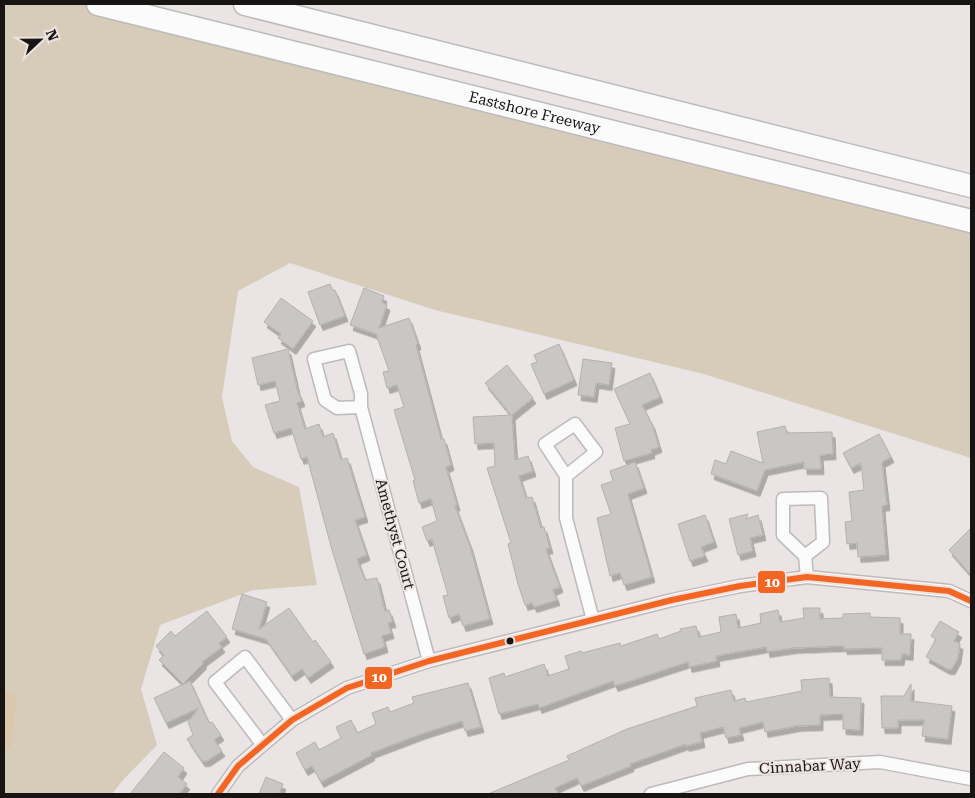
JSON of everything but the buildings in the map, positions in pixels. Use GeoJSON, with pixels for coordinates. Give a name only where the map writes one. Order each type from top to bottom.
{"type":"FeatureCollection","features":[{"type":"Feature","properties":{"kind":"highway","name":"Eastshore Freeway"},"geometry":{"type":"LineString","coordinates":[[98,4],[971,221]]}},
{"type":"Feature","properties":{"kind":"highway"},"geometry":{"type":"LineString","coordinates":[[246,4],[971,186]]}},
{"type":"Feature","properties":{"kind":"street","name":"Amethyst Court"},"geometry":{"type":"LineString","coordinates":[[361,407],[337,408],[325,400],[314,359],[349,351],[361,394],[361,407],[429,661]]}},
{"type":"Feature","properties":{"kind":"street"},"geometry":{"type":"LineString","coordinates":[[566,476],[566,518],[593,620]]}},
{"type":"Feature","properties":{"kind":"street"},"geometry":{"type":"LineString","coordinates":[[805,556],[823,542],[821,498],[783,499],[783,535],[805,556],[807,577]]}},
{"type":"Feature","properties":{"kind":"street"},"geometry":{"type":"LineString","coordinates":[[218,794],[238,766],[292,720],[347,688],[429,661],[740,586],[807,577],[949,591],[971,601]]}},
{"type":"Feature","properties":{"kind":"street"},"geometry":{"type":"LineString","coordinates":[[262,744],[215,682],[245,657],[292,720]]}},
{"type":"Feature","properties":{"kind":"street","name":"Cinnabar Way"},"geometry":{"type":"LineString","coordinates":[[651,794],[748,769],[880,762],[971,779]]}},
{"type":"Feature","properties":{"kind":"shaded area"},"geometry":{"type":"Polygon","coordinates":[[[4,4],[98,4],[971,221],[971,458],[704,374],[435,310],[290,263],[238,291],[222,397],[232,441],[253,467],[299,487],[317,585],[253,590],[160,625],[141,689],[157,745],[112,794],[4,794],[4,4]]]}},
{"type":"Feature","properties":{"kind":"shaded area"},"geometry":{"type":"Polygon","coordinates":[[[4,691],[17,695],[11,747],[4,752],[4,691]]]}},
{"type":"Feature","properties":{"kind":"transit line","name":"10"},"geometry":{"type":"LineString","coordinates":[[218,794],[238,766],[292,720],[347,688],[429,661],[672,600],[740,586],[807,577],[949,591],[971,601]]}}]}
